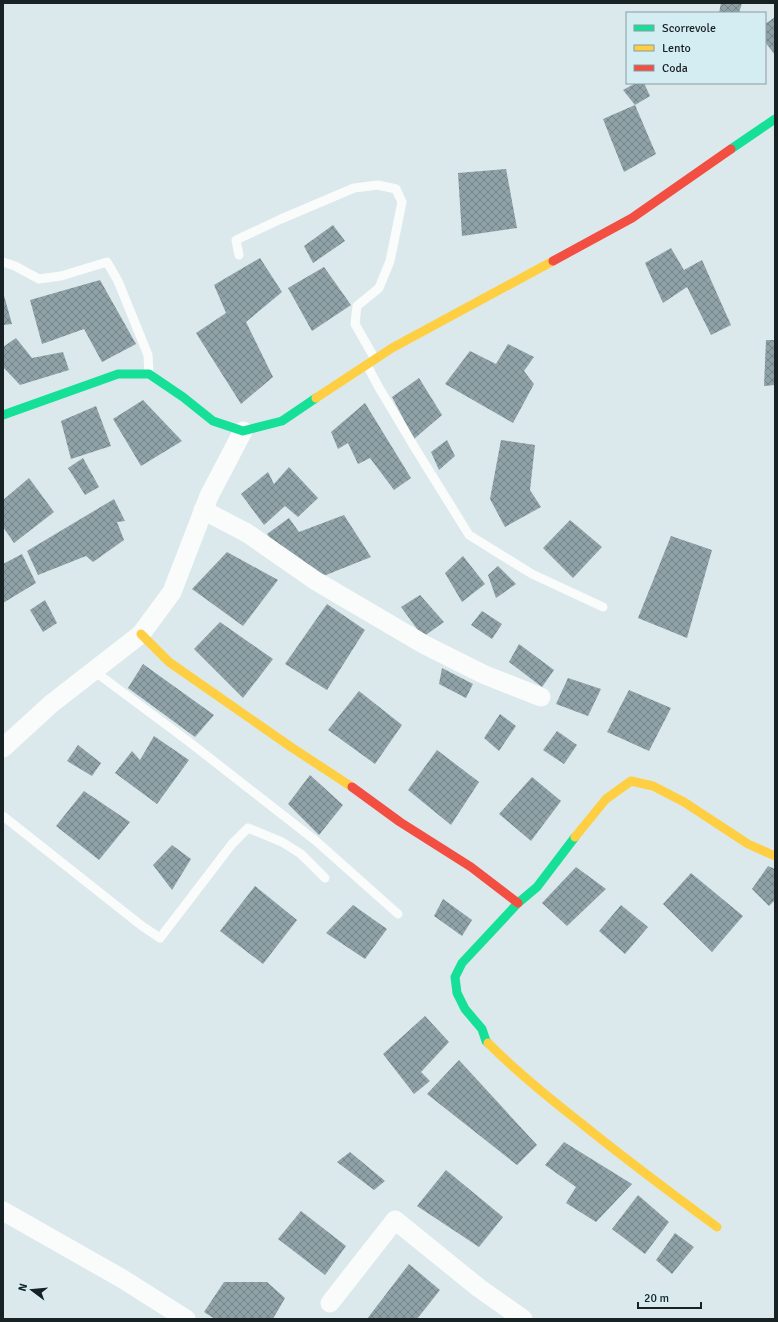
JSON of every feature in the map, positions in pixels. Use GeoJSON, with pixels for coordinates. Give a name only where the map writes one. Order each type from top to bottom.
{"type":"FeatureCollection","features":[{"type":"Feature","properties":{"kind":"street"},"geometry":{"type":"LineString","coordinates":[[3,415],[118,374],[149,374],[183,397],[213,421],[243,431],[282,421],[392,348],[632,218],[775,119]]}},
{"type":"Feature","properties":{"kind":"street"},"geometry":{"type":"LineString","coordinates":[[3,748],[51,704],[141,634],[172,592],[209,496],[243,431]]}},
{"type":"Feature","properties":{"kind":"street"},"geometry":{"type":"LineString","coordinates":[[203,510],[247,532],[316,581],[425,645],[485,675],[541,697]]}},
{"type":"Feature","properties":{"kind":"street"},"geometry":{"type":"LineString","coordinates":[[141,634],[169,662],[291,747],[342,780],[400,822],[471,867],[518,903]]}},
{"type":"Feature","properties":{"kind":"street"},"geometry":{"type":"LineString","coordinates":[[717,1227],[622,1155],[506,1062],[486,1041],[482,1029],[465,1009],[457,993],[455,977],[462,963],[518,903],[537,887],[606,799],[631,781],[652,786],[684,802],[748,844],[775,856]]}},
{"type":"Feature","properties":{"kind":"street"},"geometry":{"type":"LineString","coordinates":[[3,1211],[121,1278],[183,1318]]}},
{"type":"Feature","properties":{"kind":"street"},"geometry":{"type":"LineString","coordinates":[[330,1303],[395,1220],[479,1288],[522,1319]]}},
{"type":"Feature","properties":{"kind":"lane"},"geometry":{"type":"LineString","coordinates":[[239,255],[236,240],[310,206],[354,188],[378,185],[396,189],[402,202],[390,261],[379,288],[357,306],[355,324],[375,359]]}},
{"type":"Feature","properties":{"kind":"lane"},"geometry":{"type":"LineString","coordinates":[[3,262],[15,266],[39,280],[61,276],[107,262],[118,281],[148,355],[149,374]]}},
{"type":"Feature","properties":{"kind":"lane"},"geometry":{"type":"LineString","coordinates":[[366,365],[415,448],[469,534],[532,574],[603,606]]}},
{"type":"Feature","properties":{"kind":"lane"},"geometry":{"type":"LineString","coordinates":[[94,671],[316,841],[398,914]]}},
{"type":"Feature","properties":{"kind":"lane"},"geometry":{"type":"LineString","coordinates":[[3,816],[142,926],[160,938],[232,844],[248,828],[282,842],[301,854],[325,878]]}},
{"type":"Feature","properties":{"kind":"building"},"geometry":{"type":"Polygon","coordinates":[[[721,3],[742,3],[739,12],[719,12],[721,3]]]}},
{"type":"Feature","properties":{"kind":"building"},"geometry":{"type":"Polygon","coordinates":[[[775,17],[775,55],[766,43],[766,23],[775,17]]]}},
{"type":"Feature","properties":{"kind":"building"},"geometry":{"type":"Polygon","coordinates":[[[634,84],[644,84],[650,96],[635,105],[623,90],[634,84]]]}},
{"type":"Feature","properties":{"kind":"building"},"geometry":{"type":"Polygon","coordinates":[[[635,105],[656,154],[624,172],[603,119],[635,105]]]}},
{"type":"Feature","properties":{"kind":"building"},"geometry":{"type":"Polygon","coordinates":[[[506,169],[517,228],[462,236],[458,173],[506,169]]]}},
{"type":"Feature","properties":{"kind":"building"},"geometry":{"type":"Polygon","coordinates":[[[333,225],[345,241],[313,263],[304,246],[333,225]]]}},
{"type":"Feature","properties":{"kind":"building"},"geometry":{"type":"Polygon","coordinates":[[[671,248],[684,270],[702,260],[731,325],[711,335],[687,287],[663,303],[645,263],[671,248]]]}},
{"type":"Feature","properties":{"kind":"building"},"geometry":{"type":"Polygon","coordinates":[[[260,258],[282,292],[246,322],[273,377],[241,404],[196,333],[226,313],[214,285],[260,258]]]}},
{"type":"Feature","properties":{"kind":"building"},"geometry":{"type":"Polygon","coordinates":[[[324,267],[351,305],[312,331],[288,288],[324,267]]]}},
{"type":"Feature","properties":{"kind":"building"},"geometry":{"type":"Polygon","coordinates":[[[100,280],[136,344],[102,362],[84,329],[42,344],[30,300],[100,280]]]}},
{"type":"Feature","properties":{"kind":"building"},"geometry":{"type":"Polygon","coordinates":[[[3,292],[12,324],[3,325],[3,292]]]}},
{"type":"Feature","properties":{"kind":"building"},"geometry":{"type":"Polygon","coordinates":[[[16,338],[32,358],[63,352],[69,370],[20,385],[3,367],[3,347],[16,338]]]}},
{"type":"Feature","properties":{"kind":"building"},"geometry":{"type":"Polygon","coordinates":[[[766,340],[775,340],[775,385],[764,386],[766,340]]]}},
{"type":"Feature","properties":{"kind":"building"},"geometry":{"type":"Polygon","coordinates":[[[508,344],[534,357],[524,371],[534,384],[513,423],[445,384],[470,351],[496,364],[508,344]]]}},
{"type":"Feature","properties":{"kind":"building"},"geometry":{"type":"Polygon","coordinates":[[[419,378],[442,415],[414,439],[392,397],[419,378]]]}},
{"type":"Feature","properties":{"kind":"building"},"geometry":{"type":"Polygon","coordinates":[[[143,400],[182,441],[141,466],[113,419],[143,400]]]}},
{"type":"Feature","properties":{"kind":"building"},"geometry":{"type":"Polygon","coordinates":[[[365,403],[411,478],[394,490],[370,458],[358,464],[348,443],[338,449],[331,432],[365,403]]]}},
{"type":"Feature","properties":{"kind":"building"},"geometry":{"type":"Polygon","coordinates":[[[96,406],[111,446],[71,459],[61,421],[96,406]]]}},
{"type":"Feature","properties":{"kind":"building"},"geometry":{"type":"Polygon","coordinates":[[[447,440],[455,456],[439,470],[431,452],[447,440]]]}},
{"type":"Feature","properties":{"kind":"building"},"geometry":{"type":"Polygon","coordinates":[[[501,440],[535,445],[530,490],[541,507],[505,527],[490,499],[501,440]]]}},
{"type":"Feature","properties":{"kind":"building"},"geometry":{"type":"Polygon","coordinates":[[[83,458],[99,487],[85,495],[68,468],[83,458]]]}},
{"type":"Feature","properties":{"kind":"building"},"geometry":{"type":"Polygon","coordinates":[[[289,467],[318,498],[298,517],[285,506],[264,525],[241,494],[268,472],[274,484],[289,467]]]}},
{"type":"Feature","properties":{"kind":"building"},"geometry":{"type":"Polygon","coordinates":[[[29,478],[54,512],[14,543],[3,527],[3,500],[29,478]]]}},
{"type":"Feature","properties":{"kind":"building"},"geometry":{"type":"Polygon","coordinates":[[[114,499],[125,521],[117,522],[124,540],[93,562],[86,556],[38,575],[27,551],[114,499]]]}},
{"type":"Feature","properties":{"kind":"building"},"geometry":{"type":"Polygon","coordinates":[[[344,515],[371,557],[321,577],[275,546],[267,534],[289,518],[299,532],[344,515]]]}},
{"type":"Feature","properties":{"kind":"building"},"geometry":{"type":"Polygon","coordinates":[[[570,520],[602,547],[573,578],[543,548],[570,520]]]}},
{"type":"Feature","properties":{"kind":"building"},"geometry":{"type":"Polygon","coordinates":[[[671,536],[712,550],[687,638],[638,618],[671,536]]]}},
{"type":"Feature","properties":{"kind":"building"},"geometry":{"type":"Polygon","coordinates":[[[227,552],[278,580],[243,626],[192,589],[227,552]]]}},
{"type":"Feature","properties":{"kind":"building"},"geometry":{"type":"Polygon","coordinates":[[[22,554],[36,583],[3,603],[3,564],[22,554]]]}},
{"type":"Feature","properties":{"kind":"building"},"geometry":{"type":"Polygon","coordinates":[[[463,556],[485,584],[462,602],[445,573],[463,556]]]}},
{"type":"Feature","properties":{"kind":"building"},"geometry":{"type":"Polygon","coordinates":[[[498,566],[516,584],[496,598],[488,575],[498,566]]]}},
{"type":"Feature","properties":{"kind":"building"},"geometry":{"type":"Polygon","coordinates":[[[420,595],[444,622],[423,637],[401,607],[420,595]]]}},
{"type":"Feature","properties":{"kind":"building"},"geometry":{"type":"Polygon","coordinates":[[[45,600],[57,623],[43,632],[30,610],[45,600]]]}},
{"type":"Feature","properties":{"kind":"building"},"geometry":{"type":"Polygon","coordinates":[[[327,604],[365,630],[327,690],[285,664],[327,604]]]}},
{"type":"Feature","properties":{"kind":"building"},"geometry":{"type":"Polygon","coordinates":[[[482,611],[502,624],[492,639],[471,625],[482,611]]]}},
{"type":"Feature","properties":{"kind":"building"},"geometry":{"type":"Polygon","coordinates":[[[220,622],[273,659],[243,698],[194,649],[220,622]]]}},
{"type":"Feature","properties":{"kind":"building"},"geometry":{"type":"Polygon","coordinates":[[[519,644],[554,670],[542,687],[509,662],[519,644]]]}},
{"type":"Feature","properties":{"kind":"building"},"geometry":{"type":"Polygon","coordinates":[[[143,664],[214,715],[195,737],[128,688],[143,664]]]}},
{"type":"Feature","properties":{"kind":"building"},"geometry":{"type":"Polygon","coordinates":[[[442,668],[473,684],[466,698],[439,684],[442,668]]]}},
{"type":"Feature","properties":{"kind":"building"},"geometry":{"type":"Polygon","coordinates":[[[568,678],[601,689],[588,716],[556,704],[568,678]]]}},
{"type":"Feature","properties":{"kind":"building"},"geometry":{"type":"Polygon","coordinates":[[[629,690],[671,708],[649,751],[607,732],[629,690]]]}},
{"type":"Feature","properties":{"kind":"building"},"geometry":{"type":"Polygon","coordinates":[[[359,691],[402,725],[375,764],[328,730],[359,691]]]}},
{"type":"Feature","properties":{"kind":"building"},"geometry":{"type":"Polygon","coordinates":[[[500,714],[516,726],[499,751],[484,738],[500,714]]]}},
{"type":"Feature","properties":{"kind":"building"},"geometry":{"type":"Polygon","coordinates":[[[557,731],[577,745],[564,764],[543,750],[557,731]]]}},
{"type":"Feature","properties":{"kind":"building"},"geometry":{"type":"Polygon","coordinates":[[[154,736],[189,760],[157,804],[115,773],[132,751],[140,760],[154,736]]]}},
{"type":"Feature","properties":{"kind":"building"},"geometry":{"type":"Polygon","coordinates":[[[78,745],[101,763],[92,776],[67,761],[78,745]]]}},
{"type":"Feature","properties":{"kind":"building"},"geometry":{"type":"Polygon","coordinates":[[[437,750],[479,782],[451,825],[408,790],[437,750]]]}},
{"type":"Feature","properties":{"kind":"building"},"geometry":{"type":"Polygon","coordinates":[[[310,775],[343,805],[319,835],[288,804],[310,775]]]}},
{"type":"Feature","properties":{"kind":"building"},"geometry":{"type":"Polygon","coordinates":[[[532,777],[561,801],[531,841],[499,814],[532,777]]]}},
{"type":"Feature","properties":{"kind":"building"},"geometry":{"type":"Polygon","coordinates":[[[84,791],[130,822],[99,860],[56,826],[84,791]]]}},
{"type":"Feature","properties":{"kind":"building"},"geometry":{"type":"Polygon","coordinates":[[[172,845],[191,859],[172,890],[153,865],[172,845]]]}},
{"type":"Feature","properties":{"kind":"building"},"geometry":{"type":"Polygon","coordinates":[[[768,866],[775,869],[775,900],[769,906],[752,889],[768,866]]]}},
{"type":"Feature","properties":{"kind":"building"},"geometry":{"type":"Polygon","coordinates":[[[576,867],[606,889],[567,926],[542,903],[576,867]]]}},
{"type":"Feature","properties":{"kind":"building"},"geometry":{"type":"Polygon","coordinates":[[[691,873],[743,916],[712,952],[663,904],[691,873]]]}},
{"type":"Feature","properties":{"kind":"building"},"geometry":{"type":"Polygon","coordinates":[[[255,886],[297,920],[263,964],[220,931],[255,886]]]}},
{"type":"Feature","properties":{"kind":"building"},"geometry":{"type":"Polygon","coordinates":[[[443,899],[472,920],[462,936],[434,916],[443,899]]]}},
{"type":"Feature","properties":{"kind":"building"},"geometry":{"type":"Polygon","coordinates":[[[353,905],[387,929],[365,959],[326,933],[353,905]]]}},
{"type":"Feature","properties":{"kind":"building"},"geometry":{"type":"Polygon","coordinates":[[[621,905],[648,927],[625,954],[599,931],[621,905]]]}},
{"type":"Feature","properties":{"kind":"building"},"geometry":{"type":"Polygon","coordinates":[[[425,1016],[449,1042],[421,1072],[430,1081],[414,1094],[383,1054],[425,1016]]]}},
{"type":"Feature","properties":{"kind":"building"},"geometry":{"type":"Polygon","coordinates":[[[459,1060],[537,1145],[517,1165],[427,1094],[459,1060]]]}},
{"type":"Feature","properties":{"kind":"building"},"geometry":{"type":"Polygon","coordinates":[[[564,1142],[632,1184],[596,1222],[566,1203],[576,1187],[545,1165],[564,1142]]]}},
{"type":"Feature","properties":{"kind":"building"},"geometry":{"type":"Polygon","coordinates":[[[350,1152],[385,1181],[374,1190],[337,1162],[350,1152]]]}},
{"type":"Feature","properties":{"kind":"building"},"geometry":{"type":"Polygon","coordinates":[[[446,1170],[503,1217],[479,1247],[417,1206],[446,1170]]]}},
{"type":"Feature","properties":{"kind":"building"},"geometry":{"type":"Polygon","coordinates":[[[638,1195],[669,1222],[645,1254],[612,1229],[638,1195]]]}},
{"type":"Feature","properties":{"kind":"building"},"geometry":{"type":"Polygon","coordinates":[[[301,1211],[346,1246],[325,1275],[278,1239],[301,1211]]]}},
{"type":"Feature","properties":{"kind":"building"},"geometry":{"type":"Polygon","coordinates":[[[675,1233],[694,1247],[672,1274],[656,1260],[675,1233]]]}},
{"type":"Feature","properties":{"kind":"building"},"geometry":{"type":"Polygon","coordinates":[[[409,1264],[440,1290],[417,1319],[367,1319],[409,1264]]]}},
{"type":"Feature","properties":{"kind":"building"},"geometry":{"type":"Polygon","coordinates":[[[224,1282],[267,1282],[285,1298],[273,1319],[215,1319],[204,1312],[224,1282]]]}},
{"type":"Feature","properties":{"kind":"traffic: fast"},"geometry":{"type":"LineString","coordinates":[[731,149],[775,119]]}},
{"type":"Feature","properties":{"kind":"traffic: fast"},"geometry":{"type":"LineString","coordinates":[[3,415],[118,374],[149,374],[183,397],[213,421],[243,431],[282,421],[316,398]]}},
{"type":"Feature","properties":{"kind":"traffic: fast"},"geometry":{"type":"LineString","coordinates":[[488,1043],[482,1029],[465,1009],[457,993],[455,977],[462,963],[518,903],[537,887],[575,837]]}},
{"type":"Feature","properties":{"kind":"traffic: slow"},"geometry":{"type":"LineString","coordinates":[[316,398],[392,348],[553,261]]}},
{"type":"Feature","properties":{"kind":"traffic: slow"},"geometry":{"type":"LineString","coordinates":[[141,634],[169,662],[291,747],[352,787]]}},
{"type":"Feature","properties":{"kind":"traffic: slow"},"geometry":{"type":"LineString","coordinates":[[575,837],[606,799],[631,781],[653,786],[684,802],[748,844],[775,856]]}},
{"type":"Feature","properties":{"kind":"traffic: slow"},"geometry":{"type":"LineString","coordinates":[[488,1043],[557,1104],[631,1163],[717,1227]]}},
{"type":"Feature","properties":{"kind":"traffic: jam"},"geometry":{"type":"LineString","coordinates":[[553,261],[632,218],[731,149]]}},
{"type":"Feature","properties":{"kind":"traffic: jam"},"geometry":{"type":"LineString","coordinates":[[352,787],[400,822],[471,867],[518,903]]}}]}
